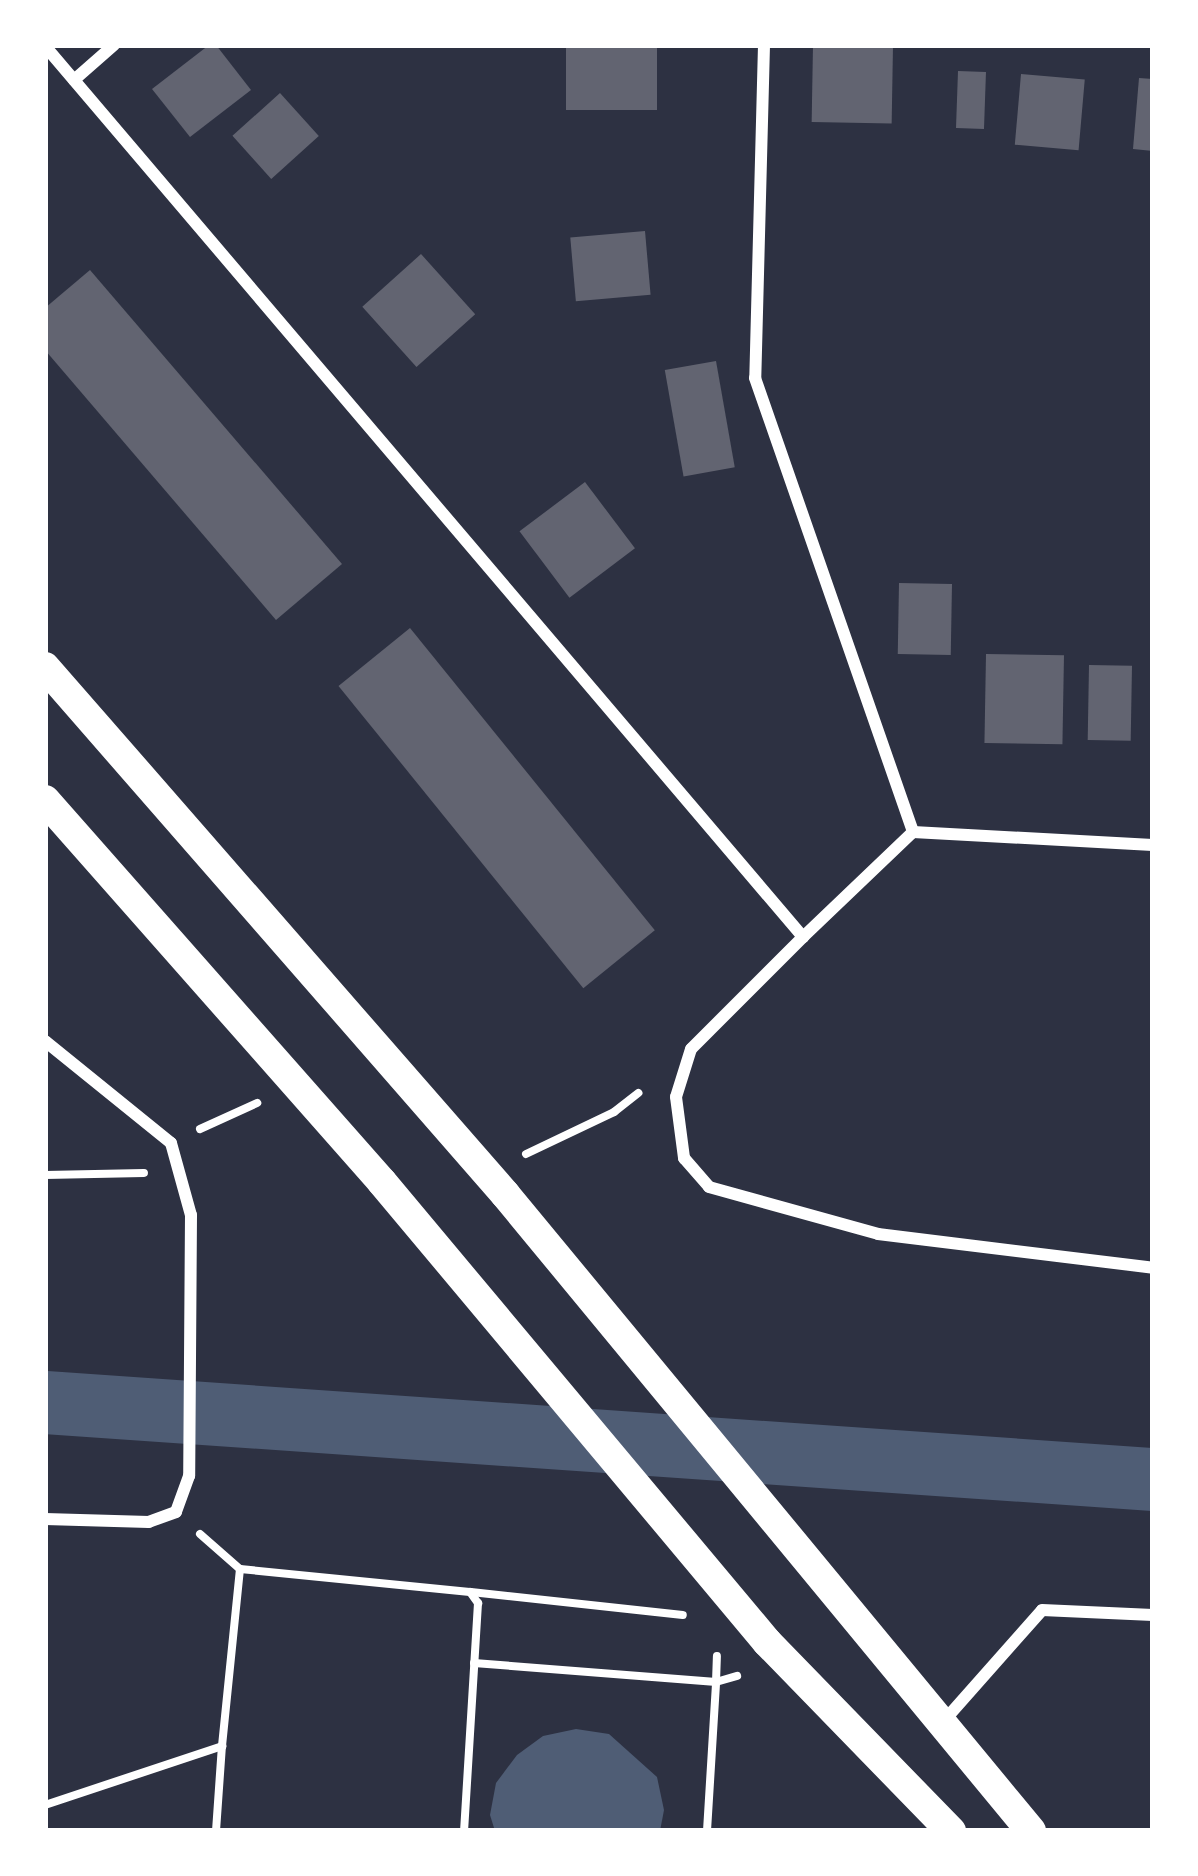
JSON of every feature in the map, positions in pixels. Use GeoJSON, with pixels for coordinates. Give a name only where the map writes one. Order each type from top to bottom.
{"type":"FeatureCollection","features":[{"type":"Feature","properties":{"kind":"main road"},"geometry":{"type":"LineString","coordinates":[[45,667],[496,1183],[870,1630],[1031,1831]]}},
{"type":"Feature","properties":{"kind":"main road"},"geometry":{"type":"LineString","coordinates":[[45,800],[382,1182],[776,1651],[951,1831]]}},
{"type":"Feature","properties":{"kind":"street"},"geometry":{"type":"LineString","coordinates":[[74,80],[114,45]]}},
{"type":"Feature","properties":{"kind":"street"},"geometry":{"type":"LineString","coordinates":[[764,45],[755,378],[913,832]]}},
{"type":"Feature","properties":{"kind":"street"},"geometry":{"type":"LineString","coordinates":[[45,46],[803,937]]}},
{"type":"Feature","properties":{"kind":"street"},"geometry":{"type":"LineString","coordinates":[[1153,844],[913,832],[692,1049],[676,1096],[684,1159],[709,1187],[878,1234],[1153,1268]]}},
{"type":"Feature","properties":{"kind":"street"},"geometry":{"type":"LineString","coordinates":[[45,1041],[171,1143],[191,1215],[189,1476],[176,1512],[149,1522],[45,1519]]}},
{"type":"Feature","properties":{"kind":"street"},"geometry":{"type":"LineString","coordinates":[[943,1722],[1042,1610],[1153,1615]]}},
{"type":"Feature","properties":{"kind":"path"},"geometry":{"type":"LineString","coordinates":[[171,1143],[297,1085]]}},
{"type":"Feature","properties":{"kind":"path"},"geometry":{"type":"LineString","coordinates":[[496,1183],[614,1112]]}},
{"type":"Feature","properties":{"kind":"path"},"geometry":{"type":"LineString","coordinates":[[45,1175],[182,1173]]}},
{"type":"Feature","properties":{"kind":"path"},"geometry":{"type":"LineString","coordinates":[[176,1512],[240,1569],[686,1616]]}},
{"type":"Feature","properties":{"kind":"path"},"geometry":{"type":"LineString","coordinates":[[216,1831],[240,1569]]}},
{"type":"Feature","properties":{"kind":"path"},"geometry":{"type":"LineString","coordinates":[[464,1831],[478,1603],[470,1592]]}},
{"type":"Feature","properties":{"kind":"path"},"geometry":{"type":"LineString","coordinates":[[707,1831],[717,1646]]}},
{"type":"Feature","properties":{"kind":"path"},"geometry":{"type":"LineString","coordinates":[[474,1663],[716,1682],[776,1651]]}},
{"type":"Feature","properties":{"kind":"path"},"geometry":{"type":"LineString","coordinates":[[45,1805],[222,1746]]}},
{"type":"Feature","properties":{"kind":"water"},"geometry":{"type":"Polygon","coordinates":[[[576,1729],[609,1734],[657,1777],[664,1810],[660,1831],[495,1831],[490,1815],[496,1783],[517,1755],[543,1736],[576,1729]]]}},
{"type":"Feature","properties":{"kind":"building"},"geometry":{"type":"Polygon","coordinates":[[[209,45],[216,45],[251,90],[190,137],[152,89],[209,45]]]}},
{"type":"Feature","properties":{"kind":"building"},"geometry":{"type":"Polygon","coordinates":[[[566,45],[657,45],[657,110],[566,110],[566,45]]]}},
{"type":"Feature","properties":{"kind":"building"},"geometry":{"type":"Polygon","coordinates":[[[813,45],[893,46],[892,123],[812,122],[813,45]]]}},
{"type":"Feature","properties":{"kind":"building"},"geometry":{"type":"Polygon","coordinates":[[[958,71],[986,72],[984,129],[956,128],[958,71]]]}},
{"type":"Feature","properties":{"kind":"building"},"geometry":{"type":"Polygon","coordinates":[[[1021,74],[1085,80],[1079,150],[1015,145],[1021,74]]]}},
{"type":"Feature","properties":{"kind":"building"},"geometry":{"type":"Polygon","coordinates":[[[1139,78],[1153,79],[1153,151],[1133,149],[1139,78]]]}},
{"type":"Feature","properties":{"kind":"building"},"geometry":{"type":"Polygon","coordinates":[[[280,93],[319,136],[271,179],[232,136],[280,93]]]}},
{"type":"Feature","properties":{"kind":"building"},"geometry":{"type":"Polygon","coordinates":[[[645,231],[651,295],[576,301],[570,238],[645,231]]]}},
{"type":"Feature","properties":{"kind":"building"},"geometry":{"type":"Polygon","coordinates":[[[421,254],[475,314],[416,367],[362,307],[421,254]]]}},
{"type":"Feature","properties":{"kind":"building"},"geometry":{"type":"Polygon","coordinates":[[[90,270],[342,564],[276,620],[45,350],[45,308],[90,270]]]}},
{"type":"Feature","properties":{"kind":"building"},"geometry":{"type":"Polygon","coordinates":[[[716,361],[735,467],[684,476],[665,370],[716,361]]]}},
{"type":"Feature","properties":{"kind":"building"},"geometry":{"type":"Polygon","coordinates":[[[585,482],[635,548],[569,598],[520,531],[585,482]]]}},
{"type":"Feature","properties":{"kind":"building"},"geometry":{"type":"Polygon","coordinates":[[[899,583],[952,584],[951,655],[898,654],[899,583]]]}},
{"type":"Feature","properties":{"kind":"building"},"geometry":{"type":"Polygon","coordinates":[[[410,628],[655,930],[583,988],[339,686],[410,628]]]}},
{"type":"Feature","properties":{"kind":"building"},"geometry":{"type":"Polygon","coordinates":[[[986,654],[1064,655],[1062,744],[984,743],[986,654]]]}},
{"type":"Feature","properties":{"kind":"building"},"geometry":{"type":"Polygon","coordinates":[[[1089,665],[1132,666],[1131,741],[1088,740],[1089,665]]]}},
{"type":"Feature","properties":{"kind":"waterway"},"geometry":{"type":"LineString","coordinates":[[45,1402],[1153,1479]]}}]}
